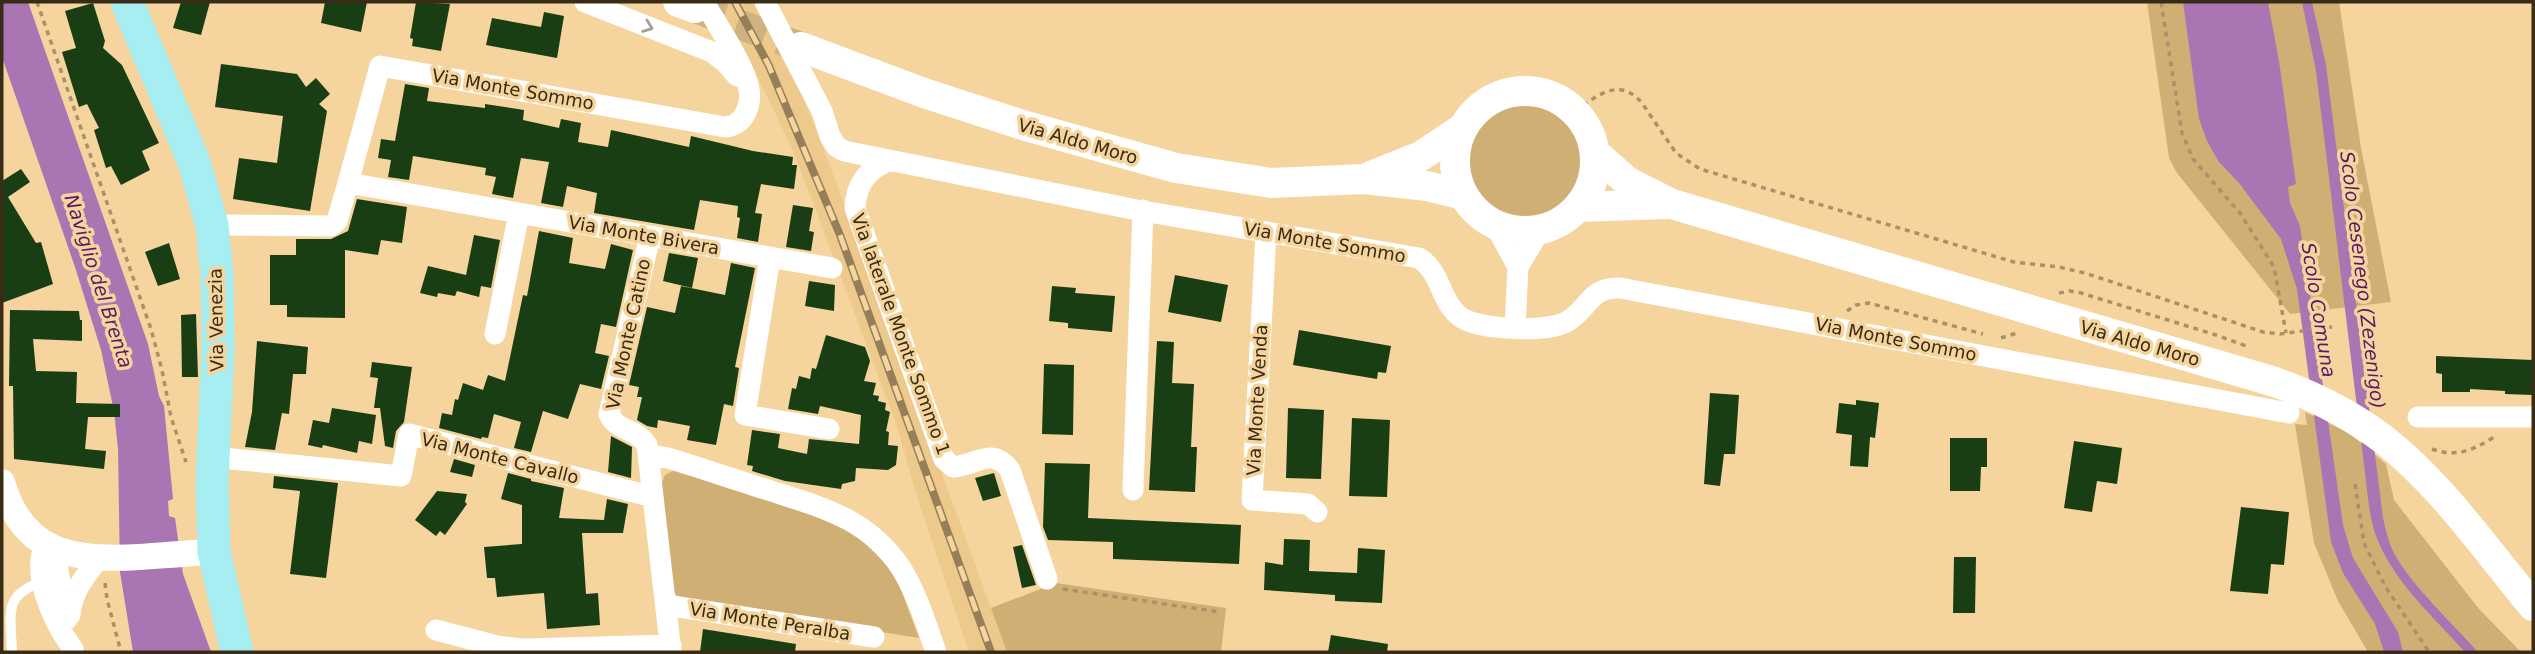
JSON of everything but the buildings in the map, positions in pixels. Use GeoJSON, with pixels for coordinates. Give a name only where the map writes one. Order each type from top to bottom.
{"type":"FeatureCollection","features":[{"type":"Feature","properties":{"kind":"main road","name":"Via Venezia"},"geometry":{"type":"LineString","coordinates":[[127,2],[194,162],[212,225],[217,275],[218,351],[200,460],[202,552],[237,652]]}},
{"type":"Feature","properties":{"kind":"main road","name":"Via Aldo Moro"},"geometry":{"type":"LineString","coordinates":[[801,47],[924,93],[1026,126],[1176,168],[1271,183],[1364,179],[1427,186],[1463,195]]}},
{"type":"Feature","properties":{"kind":"main road"},"geometry":{"type":"LineString","coordinates":[[1524,91],[1543,93],[1560,100],[1575,111],[1586,127],[1595,153],[1592,181],[1578,207],[1560,221],[1540,230],[1525,232],[1495,225],[1471,207],[1463,195],[1455,164],[1456,146],[1463,128],[1474,113],[1488,101],[1506,93],[1524,91]]}},
{"type":"Feature","properties":{"kind":"main road","name":"Via Aldo Moro"},"geometry":{"type":"LineString","coordinates":[[1364,179],[1422,156],[1463,128]]}},
{"type":"Feature","properties":{"kind":"main road","name":"Via Aldo Moro"},"geometry":{"type":"LineString","coordinates":[[1595,153],[1628,182],[1672,204],[2275,382],[2343,412],[2414,450],[2449,505],[2533,606]]}},
{"type":"Feature","properties":{"kind":"main road","name":"Via Aldo Moro"},"geometry":{"type":"LineString","coordinates":[[1578,207],[1672,204]]}},
{"type":"Feature","properties":{"kind":"street"},"geometry":{"type":"LineString","coordinates":[[585,2],[712,52],[734,70],[750,100]]}},
{"type":"Feature","properties":{"kind":"street","name":"Via Monte Sommo"},"geometry":{"type":"LineString","coordinates":[[765,2],[822,111],[830,136],[836,146],[844,151],[1143,211],[1419,258],[1435,273],[1445,298],[1462,318],[1476,324],[1548,328],[1574,316],[1597,292],[1612,288],[2290,413]]}},
{"type":"Feature","properties":{"kind":"street"},"geometry":{"type":"LineString","coordinates":[[692,4],[748,82],[750,100]]}},
{"type":"Feature","properties":{"kind":"street","name":"Via Monte Sommo"},"geometry":{"type":"LineString","coordinates":[[348,183],[380,66],[725,127],[740,123],[750,100]]}},
{"type":"Feature","properties":{"kind":"street","name":"Via laterale Monte Sommo 1"},"geometry":{"type":"LineString","coordinates":[[889,161],[871,171],[859,187],[856,198],[857,218],[944,459],[953,467],[984,458],[995,457],[1003,461],[1010,470],[1047,579]]}},
{"type":"Feature","properties":{"kind":"street"},"geometry":{"type":"LineString","coordinates":[[212,225],[331,226],[337,221],[348,183]]}},
{"type":"Feature","properties":{"kind":"street","name":"Via Monte Bivera"},"geometry":{"type":"LineString","coordinates":[[348,183],[831,268]]}},
{"type":"Feature","properties":{"kind":"street"},"geometry":{"type":"LineString","coordinates":[[1133,490],[1143,211]]}},
{"type":"Feature","properties":{"kind":"street"},"geometry":{"type":"LineString","coordinates":[[495,334],[519,213]]}},
{"type":"Feature","properties":{"kind":"street"},"geometry":{"type":"LineString","coordinates":[[1495,225],[1518,267]]}},
{"type":"Feature","properties":{"kind":"street"},"geometry":{"type":"LineString","coordinates":[[1515,327],[1518,267],[1540,230]]}},
{"type":"Feature","properties":{"kind":"street","name":"Via Monte Venda"},"geometry":{"type":"LineString","coordinates":[[1266,233],[1252,500],[1308,504],[1317,512]]}},
{"type":"Feature","properties":{"kind":"street","name":"Via Monte Catino"},"geometry":{"type":"LineString","coordinates":[[648,455],[643,439],[615,424],[609,412],[650,236]]}},
{"type":"Feature","properties":{"kind":"street"},"geometry":{"type":"LineString","coordinates":[[770,257],[745,415],[829,429]]}},
{"type":"Feature","properties":{"kind":"street"},"geometry":{"type":"LineString","coordinates":[[2418,417],[2533,417]]}},
{"type":"Feature","properties":{"kind":"street","name":"Via Monte Cavallo"},"geometry":{"type":"LineString","coordinates":[[200,460],[401,476],[409,434],[653,497]]}},
{"type":"Feature","properties":{"kind":"street"},"geometry":{"type":"LineString","coordinates":[[436,631],[497,646],[523,649],[671,649],[648,455],[668,458],[842,515],[874,537],[900,567],[917,601],[936,652]]}},
{"type":"Feature","properties":{"kind":"street"},"geometry":{"type":"LineString","coordinates":[[2,482],[17,517],[27,530],[50,547],[104,564],[202,552]]}},
{"type":"Feature","properties":{"kind":"street"},"geometry":{"type":"LineString","coordinates":[[50,547],[40,560],[43,582],[60,629],[74,650]]}},
{"type":"Feature","properties":{"kind":"street"},"geometry":{"type":"LineString","coordinates":[[50,547],[74,650]]}},
{"type":"Feature","properties":{"kind":"street"},"geometry":{"type":"LineString","coordinates":[[74,650],[69,617],[73,595],[104,564]]}},
{"type":"Feature","properties":{"kind":"street","name":"Via Monte Peralba"},"geometry":{"type":"LineString","coordinates":[[666,605],[874,637]]}},
{"type":"Feature","properties":{"kind":"lane"},"geometry":{"type":"LineString","coordinates":[[12,652],[14,600],[23,589],[43,582]]}},
{"type":"Feature","properties":{"kind":"path"},"geometry":{"type":"LineString","coordinates":[[37,2],[151,329],[171,417],[200,460]]}},
{"type":"Feature","properties":{"kind":"path"},"geometry":{"type":"LineString","coordinates":[[2161,2],[2182,134],[2193,159],[2240,213],[2274,267],[2288,333]]}},
{"type":"Feature","properties":{"kind":"path"},"geometry":{"type":"LineString","coordinates":[[1575,111],[1602,92],[1624,90],[1642,103],[1676,153],[1700,169],[2014,262],[2072,269],[2263,332],[2288,333],[2332,327]]}},
{"type":"Feature","properties":{"kind":"path"},"geometry":{"type":"LineString","coordinates":[[2054,296],[2070,291],[2081,293],[2216,335],[2255,350]]}},
{"type":"Feature","properties":{"kind":"path"},"geometry":{"type":"LineString","coordinates":[[1838,328],[1850,308],[1869,303],[1984,334]]}},
{"type":"Feature","properties":{"kind":"path"},"geometry":{"type":"LineString","coordinates":[[1997,338],[2012,335],[2025,328]]}},
{"type":"Feature","properties":{"kind":"path"},"geometry":{"type":"LineString","coordinates":[[2414,450],[2454,453],[2473,449],[2498,435]]}},
{"type":"Feature","properties":{"kind":"path"},"geometry":{"type":"LineString","coordinates":[[2354,484],[2364,543],[2385,586],[2429,652]]}},
{"type":"Feature","properties":{"kind":"path"},"geometry":{"type":"LineString","coordinates":[[104,564],[107,599],[121,652]]}},
{"type":"Feature","properties":{"kind":"path"},"geometry":{"type":"LineString","coordinates":[[1047,579],[1058,588],[1220,612]]}},
{"type":"Feature","properties":{"kind":"shaded area"},"geometry":{"type":"Polygon","coordinates":[[[713,2],[758,2],[789,63],[827,158],[1007,652],[969,652],[915,490],[896,423],[793,150],[758,78],[713,2]]]}},
{"type":"Feature","properties":{"kind":"shaded area"},"geometry":{"type":"Polygon","coordinates":[[[2147,2],[2339,2],[2361,148],[2391,302],[2290,314],[2177,173],[2169,158],[2147,2]]]}},
{"type":"Feature","properties":{"kind":"shaded area"},"geometry":{"type":"Polygon","coordinates":[[[1525,105],[1547,109],[1566,121],[1578,140],[1582,162],[1578,184],[1566,203],[1547,215],[1525,219],[1503,215],[1484,203],[1472,184],[1468,162],[1472,140],[1484,121],[1503,109],[1525,105]]]}},
{"type":"Feature","properties":{"kind":"shaded area"},"geometry":{"type":"Polygon","coordinates":[[[2305,412],[2349,433],[2386,464],[2394,500],[2479,609],[2521,652],[2368,652],[2338,601],[2314,543],[2295,424],[2307,425],[2305,412]]]}},
{"type":"Feature","properties":{"kind":"shaded area"},"geometry":{"type":"Polygon","coordinates":[[[675,470],[835,523],[863,541],[897,579],[919,638],[681,600],[674,592],[661,485],[665,475],[675,470]]]}},
{"type":"Feature","properties":{"kind":"shaded area"},"geometry":{"type":"Polygon","coordinates":[[[1056,583],[1226,608],[1221,652],[1007,652],[991,608],[1056,583]]]}},
{"type":"Feature","properties":{"kind":"water","name":"Naviglio del Brenta"},"geometry":{"type":"Polygon","coordinates":[[[2,2],[28,2],[148,344],[159,396],[164,406],[173,499],[168,501],[169,516],[175,518],[183,574],[211,652],[133,652],[120,572],[118,449],[114,411],[101,350],[75,267],[2,57],[2,2]]]}},
{"type":"Feature","properties":{"kind":"water"},"geometry":{"type":"Polygon","coordinates":[[[2183,2],[2268,2],[2296,184],[2288,187],[2290,203],[2300,226],[2343,525],[2353,558],[2398,632],[2403,652],[2384,652],[2375,624],[2343,573],[2331,542],[2297,289],[2281,239],[2239,183],[2219,162],[2207,141],[2199,119],[2183,2]]]}},
{"type":"Feature","properties":{"kind":"water"},"geometry":{"type":"Polygon","coordinates":[[[2302,2],[2312,2],[2326,65],[2387,533],[2395,555],[2412,580],[2478,652],[2465,652],[2413,596],[2390,564],[2374,530],[2316,71],[2302,2]]]}},
{"type":"Feature","properties":{"kind":"tunnel"},"geometry":{"type":"LineString","coordinates":[[695,8],[801,47]]}},
{"type":"Feature","properties":{"kind":"railway"},"geometry":{"type":"LineString","coordinates":[[735,2],[769,66],[840,235],[991,652]]}},
{"type":"Feature","properties":{"kind":"water label","name":"Scolo Cesenego (Zezenigo)"},"geometry":{"type":"Point","coordinates":[2363,280]}},
{"type":"Feature","properties":{"kind":"water label","name":"Scolo Comuna"},"geometry":{"type":"Point","coordinates":[2319,310]}}]}
